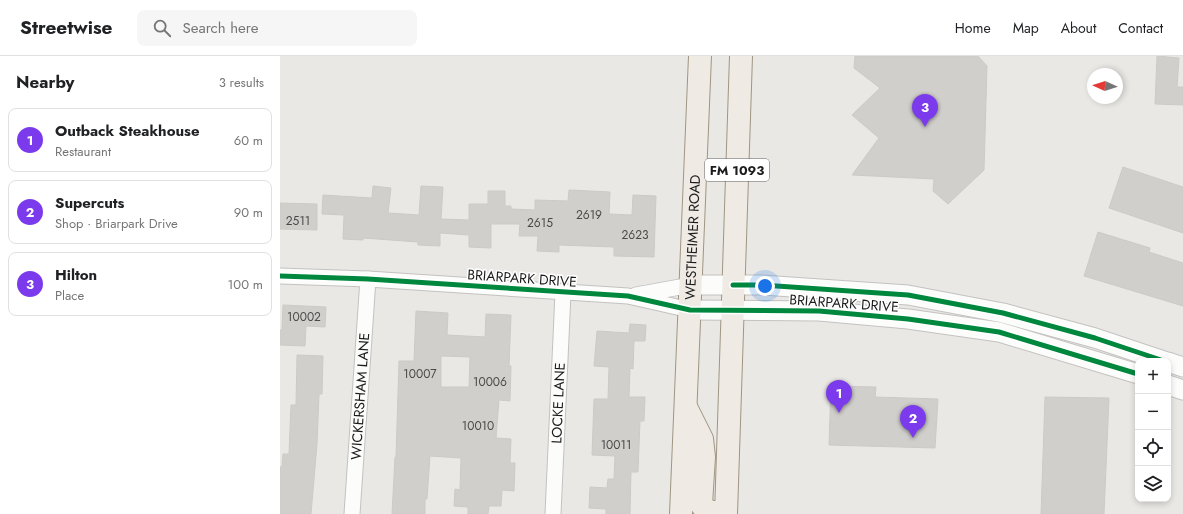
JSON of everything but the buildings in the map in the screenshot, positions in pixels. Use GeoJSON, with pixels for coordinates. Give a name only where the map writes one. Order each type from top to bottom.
{"type":"FeatureCollection","features":[{"type":"Feature","properties":{"kind":"main road","name":"WESTHEIMER ROAD"},"geometry":{"type":"LineString","coordinates":[[681,514],[700,56]]}},
{"type":"Feature","properties":{"kind":"main road","name":"FM 1093"},"geometry":{"type":"LineString","coordinates":[[726,513],[741,56]]}},
{"type":"Feature","properties":{"kind":"main road"},"geometry":{"type":"LineString","coordinates":[[686,406],[702,439],[704,456],[701,504],[704,509],[709,512],[726,513]]}},
{"type":"Feature","properties":{"kind":"street","name":"BRIARPARK DRIVE"},"geometry":{"type":"LineString","coordinates":[[280,276],[368,279],[563,293],[628,296],[690,310],[819,311],[908,319],[999,332],[1135,373]]}},
{"type":"Feature","properties":{"kind":"street","name":"WICKERSHAM LANE"},"geometry":{"type":"LineString","coordinates":[[352,514],[368,279]]}},
{"type":"Feature","properties":{"kind":"street","name":"BRIARPARK DRIVE"},"geometry":{"type":"LineString","coordinates":[[628,296],[691,285],[761,285],[896,293],[1003,313],[1095,338],[1155,358]]}},
{"type":"Feature","properties":{"kind":"street","name":"LOCKE LANE"},"geometry":{"type":"LineString","coordinates":[[553,514],[563,293]]}},
{"type":"Feature","properties":{"kind":"street"},"geometry":{"type":"LineString","coordinates":[[999,332],[1003,313]]}},
{"type":"Feature","properties":{"kind":"street"},"geometry":{"type":"LineString","coordinates":[[1171,363],[1183,367]]}},
{"type":"Feature","properties":{"kind":"street"},"geometry":{"type":"LineString","coordinates":[[1171,386],[1183,390]]}},
{"type":"Feature","properties":{"kind":"cycle path"},"geometry":{"type":"LineString","coordinates":[[280,276],[368,279],[628,296],[690,310],[819,311],[908,319],[999,332],[1135,373]]}},
{"type":"Feature","properties":{"kind":"cycle path"},"geometry":{"type":"LineString","coordinates":[[733,285],[761,285],[908,295],[1003,313],[1095,338],[1155,358]]}},
{"type":"Feature","properties":{"kind":"place","name":"Hilton"},"geometry":{"type":"Point","coordinates":[925,127]}},
{"type":"Feature","properties":{"kind":"place","name":"Outback Steakhouse"},"geometry":{"type":"Point","coordinates":[839,413]}},
{"type":"Feature","properties":{"kind":"place","name":"Supercuts"},"geometry":{"type":"Point","coordinates":[913,438]}}]}
